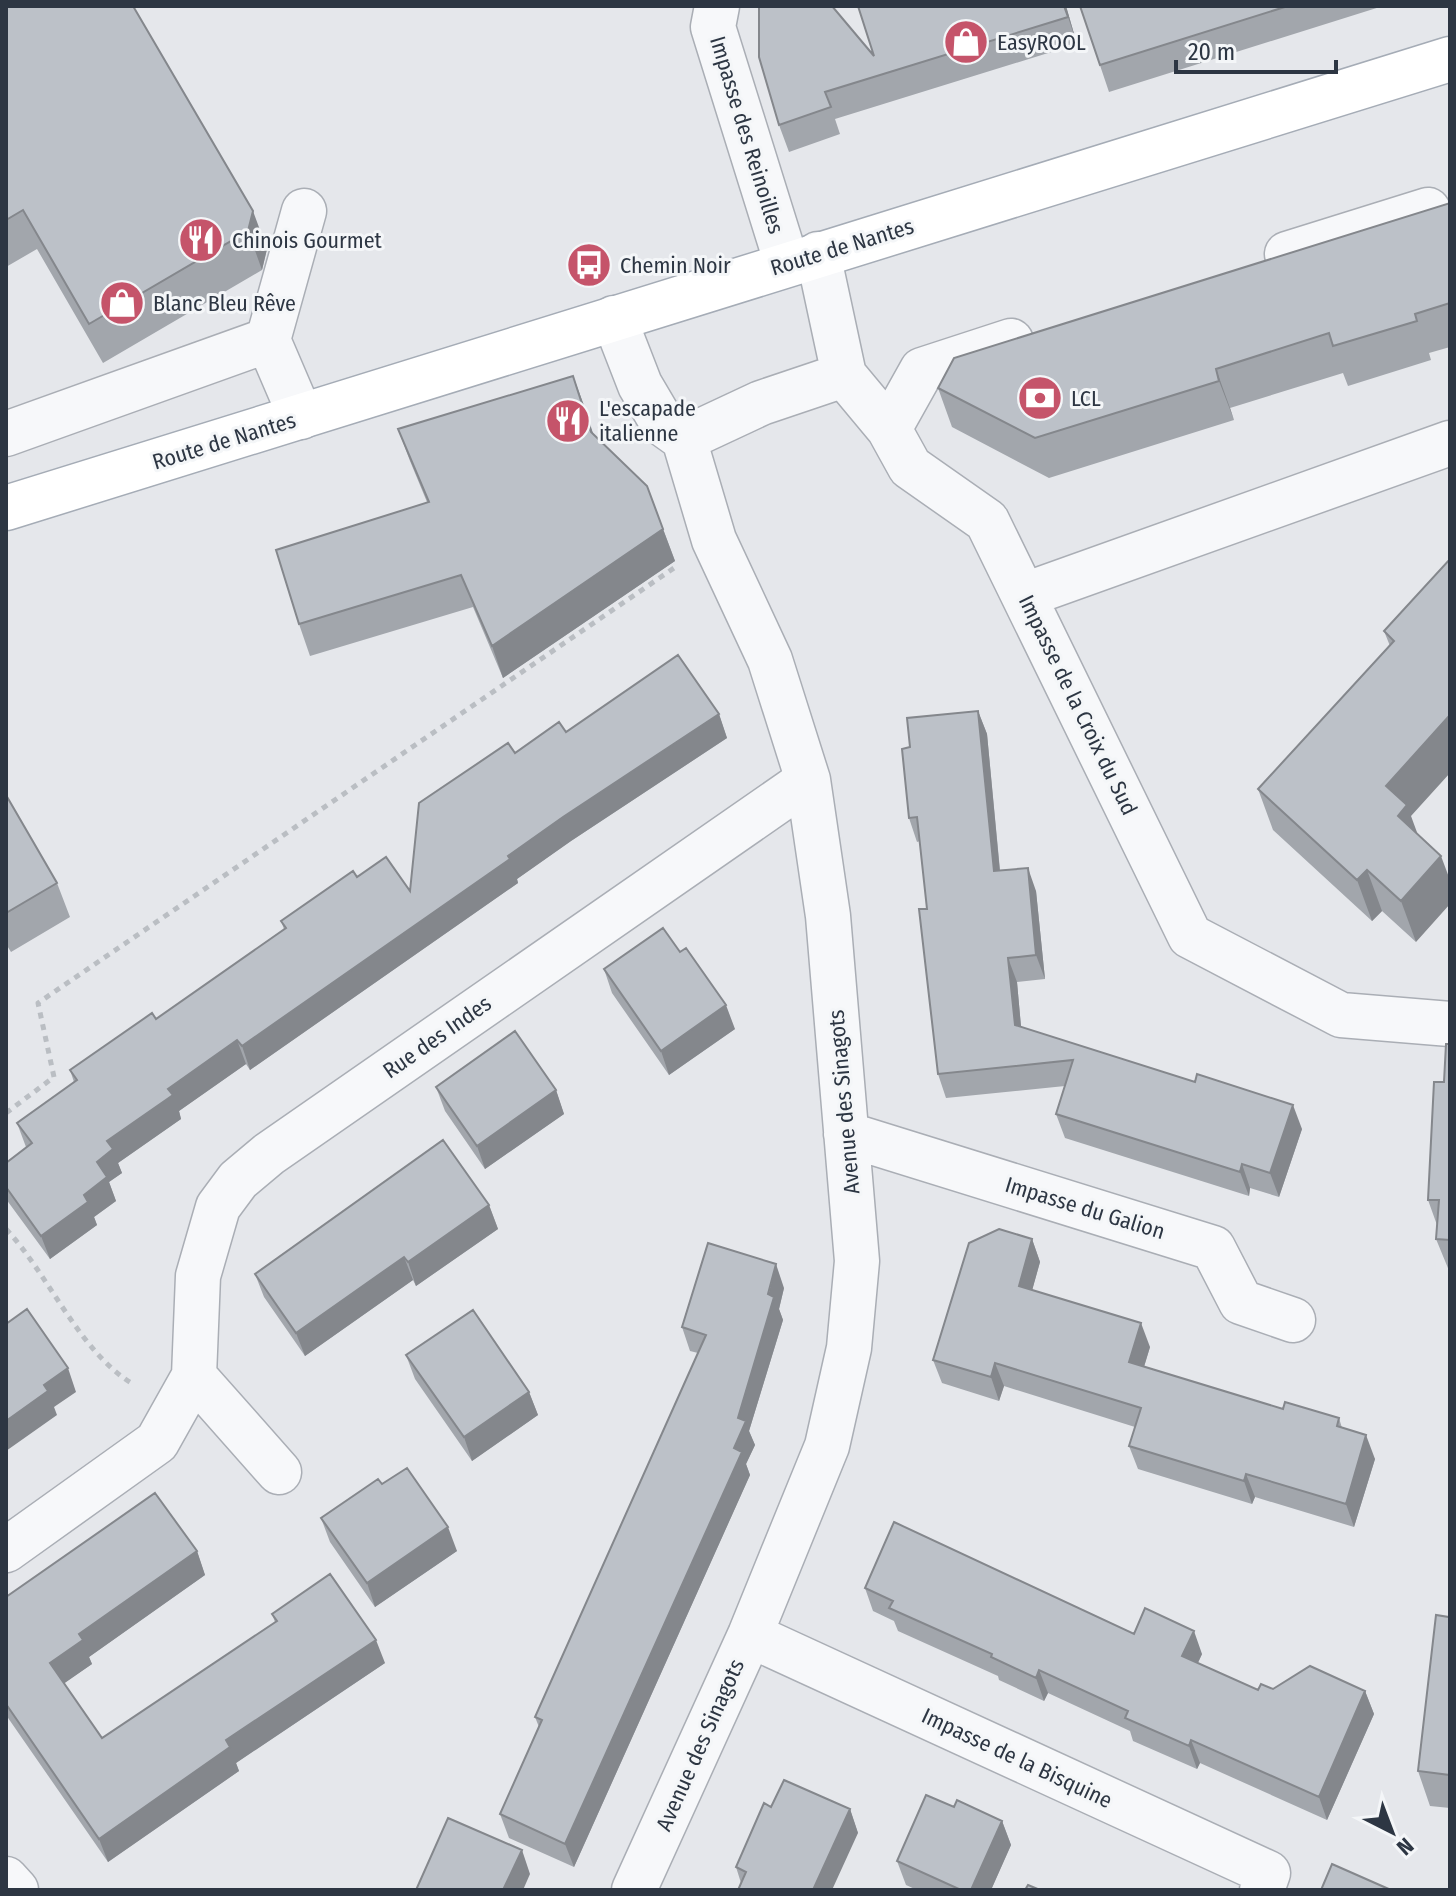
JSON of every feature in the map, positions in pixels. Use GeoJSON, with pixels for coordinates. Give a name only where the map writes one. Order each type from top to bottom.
{"type":"FeatureCollection","features":[{"type":"Feature","properties":{"kind":"main road","name":"Route de Nantes"},"geometry":{"type":"LineString","coordinates":[[6,508],[1450,59]]}},
{"type":"Feature","properties":{"kind":"street","name":"Impasse des Reinoilles"},"geometry":{"type":"LineString","coordinates":[[717,6],[713,27],[803,259]]}},
{"type":"Feature","properties":{"kind":"street"},"geometry":{"type":"LineString","coordinates":[[1249,266],[1428,210]]}},
{"type":"Feature","properties":{"kind":"street"},"geometry":{"type":"LineString","coordinates":[[301,417],[268,340],[304,211]]}},
{"type":"Feature","properties":{"kind":"street","name":"Impasse de la Croix du Sud"},"geometry":{"type":"LineString","coordinates":[[803,259],[844,375],[889,429],[910,467],[987,521],[1190,936],[1341,1015],[1450,1024]]}},
{"type":"Feature","properties":{"kind":"street","name":"Avenue des Sinagots"},"geometry":{"type":"LineString","coordinates":[[614,318],[640,385],[663,424],[684,439],[714,540],[770,660],[808,780],[828,916],[857,1261],[849,1348],[827,1446],[750,1635],[634,1890]]}},
{"type":"Feature","properties":{"kind":"street"},"geometry":{"type":"LineString","coordinates":[[889,429],[922,370],[1056,327]]}},
{"type":"Feature","properties":{"kind":"street"},"geometry":{"type":"LineString","coordinates":[[6,434],[268,340]]}},
{"type":"Feature","properties":{"kind":"street"},"geometry":{"type":"LineString","coordinates":[[684,439],[761,403],[844,375]]}},
{"type":"Feature","properties":{"kind":"street"},"geometry":{"type":"LineString","coordinates":[[1025,595],[1450,443]]}},
{"type":"Feature","properties":{"kind":"street","name":"Rue des Indes"},"geometry":{"type":"LineString","coordinates":[[6,1550],[157,1442],[185,1392],[198,1276],[218,1207],[238,1180],[269,1154],[808,780]]}},
{"type":"Feature","properties":{"kind":"street","name":"Impasse du Galion"},"geometry":{"type":"LineString","coordinates":[[846,1134],[1213,1248],[1241,1302],[1293,1320]]}},
{"type":"Feature","properties":{"kind":"street"},"geometry":{"type":"LineString","coordinates":[[185,1392],[279,1472]]}},
{"type":"Feature","properties":{"kind":"street","name":"Impasse de la Bisquine"},"geometry":{"type":"LineString","coordinates":[[750,1635],[1268,1873],[1262,1890]]}},
{"type":"Feature","properties":{"kind":"street"},"geometry":{"type":"LineString","coordinates":[[6,1879],[16,1890]]}},
{"type":"Feature","properties":{"kind":"path"},"geometry":{"type":"LineString","coordinates":[[6,1113],[54,1077],[38,1003],[714,540]]}},
{"type":"Feature","properties":{"kind":"path"},"geometry":{"type":"LineString","coordinates":[[6,1229],[24,1248],[110,1371],[185,1392]]}},
{"type":"Feature","properties":{"kind":"building"},"geometry":{"type":"Polygon","coordinates":[[[6,6],[133,6],[253,211],[248,231],[89,324],[23,210],[6,220],[6,6]]]}},
{"type":"Feature","properties":{"kind":"building"},"geometry":{"type":"Polygon","coordinates":[[[759,6],[832,6],[874,56],[858,6],[1064,6],[1068,17],[825,92],[831,107],[779,125],[759,57],[759,6]]]}},
{"type":"Feature","properties":{"kind":"building"},"geometry":{"type":"Polygon","coordinates":[[[1080,6],[1288,6],[1100,65],[1080,6]]]}},
{"type":"Feature","properties":{"kind":"building"},"geometry":{"type":"Polygon","coordinates":[[[1450,203],[1450,303],[1415,314],[1417,321],[1333,346],[1329,333],[1216,369],[1219,381],[1035,438],[938,388],[954,358],[1450,203]]]}},
{"type":"Feature","properties":{"kind":"building"},"geometry":{"type":"Polygon","coordinates":[[[573,376],[591,432],[647,486],[663,529],[492,646],[461,575],[299,624],[276,550],[429,502],[398,429],[573,376]]]}},
{"type":"Feature","properties":{"kind":"building"},"geometry":{"type":"Polygon","coordinates":[[[1450,559],[1450,715],[1386,786],[1407,805],[1398,816],[1441,856],[1401,901],[1367,870],[1357,880],[1258,789],[1394,641],[1384,631],[1450,559]]]}},
{"type":"Feature","properties":{"kind":"building"},"geometry":{"type":"Polygon","coordinates":[[[678,655],[719,714],[563,817],[508,856],[510,859],[242,1046],[237,1040],[168,1089],[173,1095],[107,1141],[113,1149],[97,1162],[107,1177],[84,1195],[88,1202],[41,1236],[6,1187],[6,1163],[32,1143],[17,1123],[77,1080],[70,1070],[152,1013],[156,1019],[286,928],[281,921],[353,871],[357,877],[386,857],[410,891],[419,803],[508,743],[515,753],[559,722],[566,732],[678,655]]]}},
{"type":"Feature","properties":{"kind":"building"},"geometry":{"type":"Polygon","coordinates":[[[978,711],[994,871],[1028,868],[1036,955],[1008,958],[1015,1025],[1195,1082],[1197,1074],[1293,1105],[1270,1173],[1242,1164],[1240,1172],[1056,1114],[1073,1060],[938,1074],[919,909],[927,909],[917,817],[909,818],[902,749],[910,747],[907,718],[978,711]]]}},
{"type":"Feature","properties":{"kind":"building"},"geometry":{"type":"Polygon","coordinates":[[[6,795],[57,883],[6,913],[6,795]]]}},
{"type":"Feature","properties":{"kind":"building"},"geometry":{"type":"Polygon","coordinates":[[[663,928],[680,952],[686,948],[726,1005],[661,1051],[604,969],[663,928]]]}},
{"type":"Feature","properties":{"kind":"building"},"geometry":{"type":"Polygon","coordinates":[[[515,1031],[556,1090],[477,1146],[436,1087],[515,1031]]]}},
{"type":"Feature","properties":{"kind":"building"},"geometry":{"type":"Polygon","coordinates":[[[1446,1044],[1450,1044],[1450,1240],[1436,1239],[1439,1200],[1428,1200],[1434,1082],[1444,1082],[1446,1044]]]}},
{"type":"Feature","properties":{"kind":"building"},"geometry":{"type":"Polygon","coordinates":[[[443,1140],[489,1205],[408,1262],[404,1257],[296,1333],[255,1274],[443,1140]]]}},
{"type":"Feature","properties":{"kind":"building"},"geometry":{"type":"Polygon","coordinates":[[[999,1229],[1032,1239],[1019,1286],[1141,1323],[1129,1362],[1283,1409],[1285,1402],[1339,1418],[1337,1426],[1366,1435],[1346,1504],[1246,1474],[1244,1481],[1129,1446],[1141,1408],[995,1363],[991,1377],[933,1360],[969,1243],[999,1229]]]}},
{"type":"Feature","properties":{"kind":"building"},"geometry":{"type":"Polygon","coordinates":[[[708,1243],[776,1264],[768,1294],[774,1297],[738,1418],[746,1421],[734,1448],[742,1452],[565,1844],[500,1814],[542,1720],[535,1717],[706,1335],[682,1327],[708,1243]]]}},
{"type":"Feature","properties":{"kind":"building"},"geometry":{"type":"Polygon","coordinates":[[[27,1309],[68,1368],[44,1385],[48,1391],[6,1421],[6,1324],[27,1309]]]}},
{"type":"Feature","properties":{"kind":"building"},"geometry":{"type":"Polygon","coordinates":[[[473,1310],[529,1392],[464,1437],[406,1355],[473,1310]]]}},
{"type":"Feature","properties":{"kind":"building"},"geometry":{"type":"Polygon","coordinates":[[[407,1468],[448,1527],[367,1583],[321,1518],[378,1479],[382,1484],[407,1468]]]}},
{"type":"Feature","properties":{"kind":"building"},"geometry":{"type":"Polygon","coordinates":[[[155,1493],[197,1551],[79,1634],[83,1640],[50,1663],[102,1738],[277,1621],[272,1614],[330,1574],[376,1640],[226,1740],[230,1747],[99,1839],[6,1704],[6,1597],[155,1493]]]}},
{"type":"Feature","properties":{"kind":"building"},"geometry":{"type":"Polygon","coordinates":[[[894,1522],[1134,1634],[1145,1608],[1194,1631],[1182,1656],[1258,1690],[1261,1684],[1273,1689],[1310,1666],[1365,1691],[1319,1797],[1191,1740],[1189,1746],[1125,1718],[1128,1711],[1039,1670],[1036,1678],[991,1657],[992,1654],[889,1608],[893,1601],[865,1588],[894,1522]]]}},
{"type":"Feature","properties":{"kind":"building"},"geometry":{"type":"Polygon","coordinates":[[[1450,1608],[1450,1775],[1418,1771],[1436,1615],[1449,1617],[1450,1608]]]}},
{"type":"Feature","properties":{"kind":"building"},"geometry":{"type":"Polygon","coordinates":[[[784,1780],[850,1809],[813,1890],[738,1890],[746,1872],[736,1867],[764,1803],[771,1807],[784,1780]]]}},
{"type":"Feature","properties":{"kind":"building"},"geometry":{"type":"Polygon","coordinates":[[[926,1795],[954,1807],[957,1800],[1002,1821],[971,1890],[961,1890],[897,1861],[926,1795]]]}},
{"type":"Feature","properties":{"kind":"building"},"geometry":{"type":"Polygon","coordinates":[[[448,1818],[522,1850],[503,1890],[416,1890],[448,1818]]]}},
{"type":"Feature","properties":{"kind":"building"},"geometry":{"type":"Polygon","coordinates":[[[1332,1864],[1391,1890],[1321,1890],[1332,1864]]]}},
{"type":"Feature","properties":{"kind":"place","name":"EasyROOL"},"geometry":{"type":"Point","coordinates":[966,42]}},
{"type":"Feature","properties":{"kind":"place","name":"Chinois Gourmet"},"geometry":{"type":"Point","coordinates":[201,240]}},
{"type":"Feature","properties":{"kind":"place","name":"Chemin Noir"},"geometry":{"type":"Point","coordinates":[589,265]}},
{"type":"Feature","properties":{"kind":"place","name":"Blanc Bleu Rêve"},"geometry":{"type":"Point","coordinates":[122,303]}},
{"type":"Feature","properties":{"kind":"place","name":"LCL"},"geometry":{"type":"Point","coordinates":[1040,398]}},
{"type":"Feature","properties":{"kind":"place","name":"L'escapade italienne"},"geometry":{"type":"Point","coordinates":[568,421]}}]}
